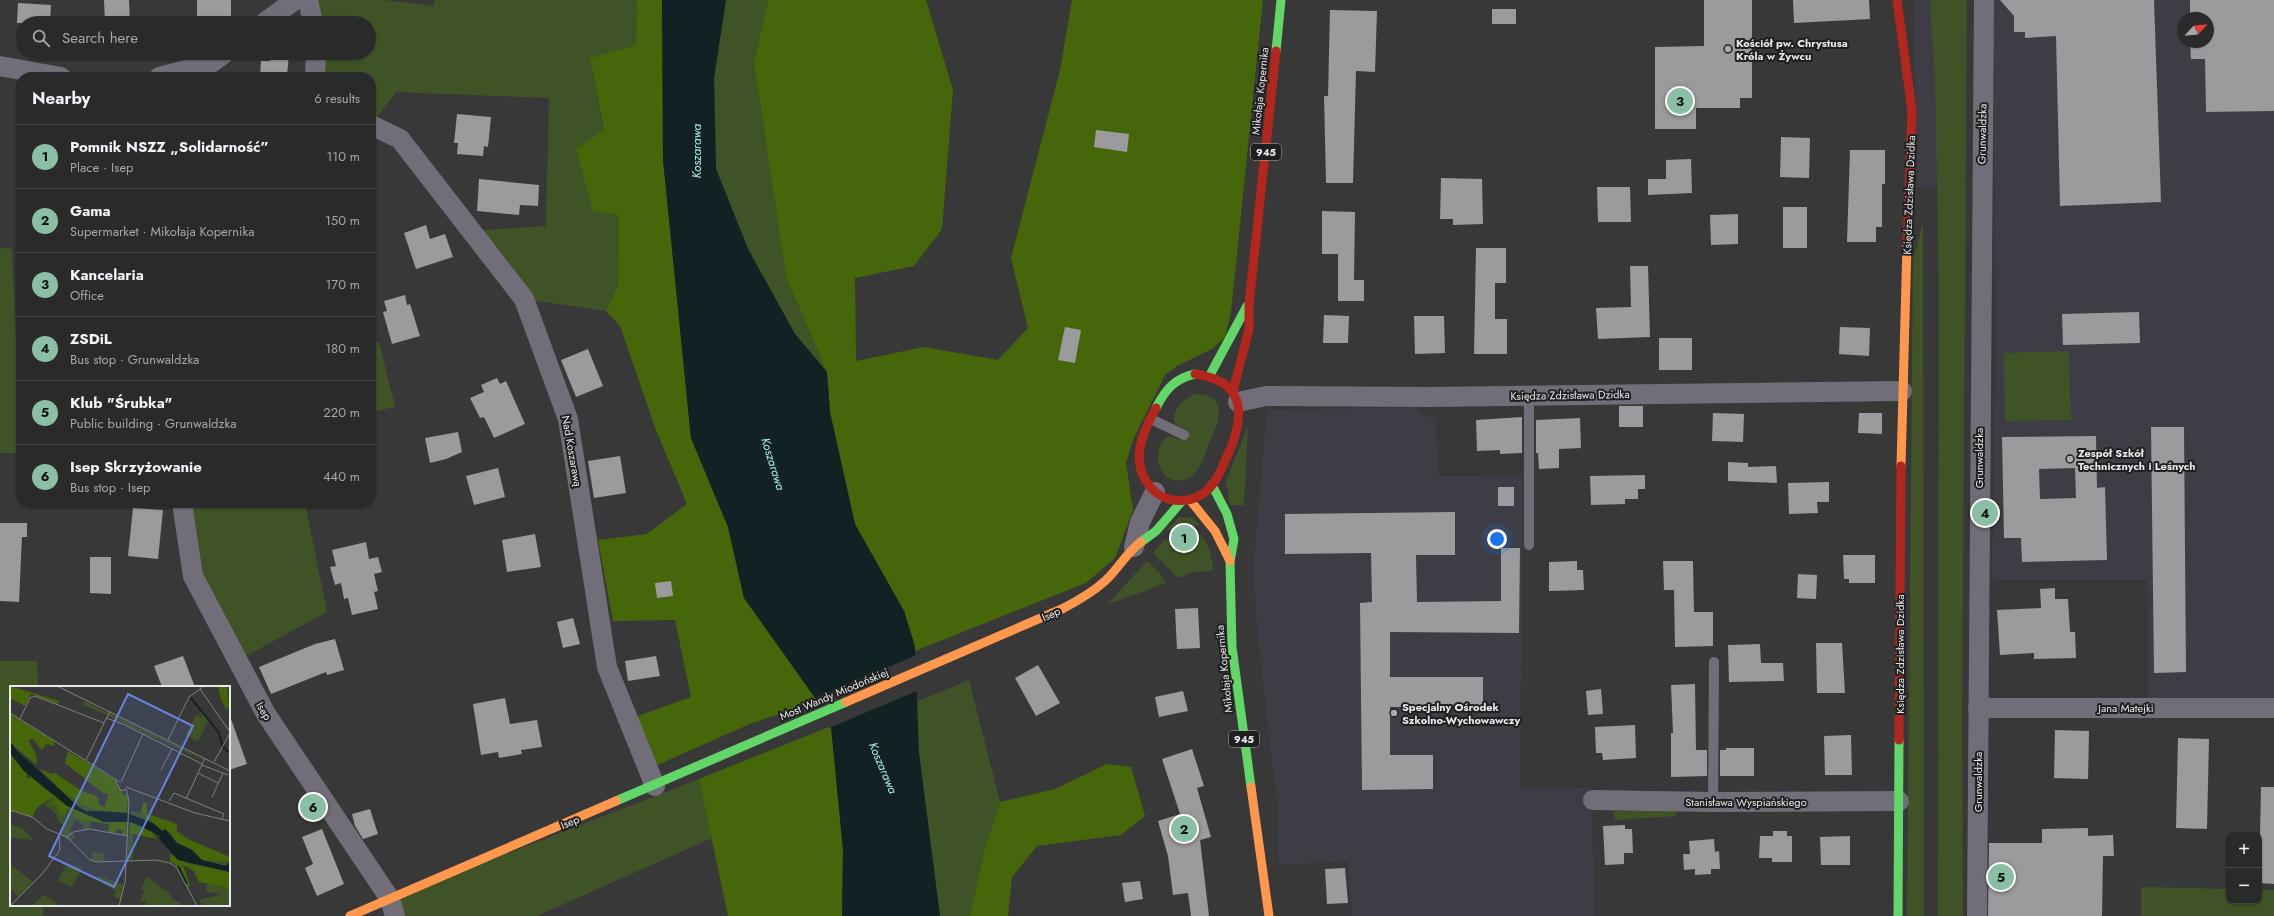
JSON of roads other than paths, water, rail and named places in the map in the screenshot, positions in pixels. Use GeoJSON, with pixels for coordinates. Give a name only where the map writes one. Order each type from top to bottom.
{"type":"FeatureCollection","features":[{"type":"Feature","properties":{"kind":"street"},"geometry":{"type":"LineString","coordinates":[[273,16],[295,0]]}},
{"type":"Feature","properties":{"kind":"street"},"geometry":{"type":"LineString","coordinates":[[308,0],[311,16]]}},
{"type":"Feature","properties":{"kind":"street","name":"Mikołaja Kopernika"},"geometry":{"type":"LineString","coordinates":[[1236,397],[1249,329],[1249,304],[1281,0]]}},
{"type":"Feature","properties":{"kind":"street","name":"Księdza Zdzisława Dzidka"},"geometry":{"type":"LineString","coordinates":[[1897,0],[1912,111],[1902,391],[1898,916]]}},
{"type":"Feature","properties":{"kind":"street","name":"Grunwaldzka"},"geometry":{"type":"LineString","coordinates":[[1977,916],[1984,0]]}},
{"type":"Feature","properties":{"kind":"street"},"geometry":{"type":"LineString","coordinates":[[179,72],[210,64],[215,60]]}},
{"type":"Feature","properties":{"kind":"street"},"geometry":{"type":"LineString","coordinates":[[315,72],[316,60]]}},
{"type":"Feature","properties":{"kind":"street"},"geometry":{"type":"LineString","coordinates":[[0,66],[33,72]]}},
{"type":"Feature","properties":{"kind":"street","name":"Nad Koszarawą"},"geometry":{"type":"LineString","coordinates":[[376,127],[400,139],[524,298],[568,419],[607,667],[655,786]]}},
{"type":"Feature","properties":{"kind":"street","name":"Mikołaja Kopernika"},"geometry":{"type":"LineString","coordinates":[[1210,375],[1249,304]]}},
{"type":"Feature","properties":{"kind":"street"},"geometry":{"type":"LineString","coordinates":[[1186,500],[1166,499],[1154,492],[1142,476],[1137,458],[1140,442],[1162,395],[1174,382],[1188,375],[1210,375],[1221,380],[1236,397]]}},
{"type":"Feature","properties":{"kind":"street","name":"Księdza Zdzisława Dzidka"},"geometry":{"type":"LineString","coordinates":[[1236,397],[1529,396],[1902,391]]}},
{"type":"Feature","properties":{"kind":"street","name":"945"},"geometry":{"type":"LineString","coordinates":[[1186,500],[1203,494],[1212,485],[1239,427],[1240,411],[1236,397]]}},
{"type":"Feature","properties":{"kind":"street","name":"Mikołaja Kopernika"},"geometry":{"type":"LineString","coordinates":[[1212,485],[1227,514],[1234,539],[1230,562],[1232,647],[1268,916]]}},
{"type":"Feature","properties":{"kind":"street","name":"Isep"},"geometry":{"type":"LineString","coordinates":[[1134,547],[1140,522],[1154,492]]}},
{"type":"Feature","properties":{"kind":"street","name":"Mikołaja Kopernika"},"geometry":{"type":"LineString","coordinates":[[1186,500],[1215,531],[1230,562]]}},
{"type":"Feature","properties":{"kind":"street","name":"Isep"},"geometry":{"type":"LineString","coordinates":[[950,657],[1050,615],[1096,589],[1112,574],[1134,547],[1156,531],[1186,500]]}},
{"type":"Feature","properties":{"kind":"street","name":"Isep"},"geometry":{"type":"LineString","coordinates":[[183,508],[192,576],[266,714],[393,907],[727,753]]}},
{"type":"Feature","properties":{"kind":"street","name":"Most Wandy Miodońskiej"},"geometry":{"type":"LineString","coordinates":[[727,753],[950,657]]}},
{"type":"Feature","properties":{"kind":"street","name":"Jana Matejki"},"geometry":{"type":"LineString","coordinates":[[1978,708],[2274,708]]}},
{"type":"Feature","properties":{"kind":"street","name":"Stanisława Wyspiańskiego"},"geometry":{"type":"LineString","coordinates":[[1593,800],[1713,802],[1899,801]]}},
{"type":"Feature","properties":{"kind":"street"},"geometry":{"type":"LineString","coordinates":[[350,916],[393,907]]}},
{"type":"Feature","properties":{"kind":"lane"},"geometry":{"type":"LineString","coordinates":[[1529,396],[1529,545]]}},
{"type":"Feature","properties":{"kind":"lane"},"geometry":{"type":"LineString","coordinates":[[1151,419],[1184,435]]}},
{"type":"Feature","properties":{"kind":"lane"},"geometry":{"type":"LineString","coordinates":[[1713,802],[1714,662]]}},
{"type":"Feature","properties":{"kind":"water","name":"Koszarawa"},"geometry":{"type":"Polygon","coordinates":[[[662,0],[726,0],[714,78],[716,169],[748,249],[795,334],[827,372],[830,412],[855,524],[904,611],[915,646],[919,753],[940,916],[842,916],[843,850],[831,726],[818,702],[744,598],[728,527],[691,438],[663,160],[662,0]]]}},
{"type":"Feature","properties":{"kind":"place","name":"Kościół pw. Chrystusa Króla w Żywcu"},"geometry":{"type":"Point","coordinates":[1728,49]}},
{"type":"Feature","properties":{"kind":"place","name":"Kancelaria"},"geometry":{"type":"Point","coordinates":[1680,101]}},
{"type":"Feature","properties":{"kind":"place","name":"Zespół Szkół Technicznych i Leśnych"},"geometry":{"type":"Point","coordinates":[2070,459]}},
{"type":"Feature","properties":{"kind":"place","name":"ZSDiL"},"geometry":{"type":"Point","coordinates":[1985,513]}},
{"type":"Feature","properties":{"kind":"place","name":"Pomnik NSZZ „Solidarność”"},"geometry":{"type":"Point","coordinates":[1184,538]}},
{"type":"Feature","properties":{"kind":"place","name":"Specjalny Ośrodek Szkolno-Wychowawczy"},"geometry":{"type":"Point","coordinates":[1394,713]}},
{"type":"Feature","properties":{"kind":"place","name":"Isep Skrzyżowanie"},"geometry":{"type":"Point","coordinates":[313,807]}},
{"type":"Feature","properties":{"kind":"place","name":"Gama"},"geometry":{"type":"Point","coordinates":[1184,829]}},
{"type":"Feature","properties":{"kind":"place","name":"Klub \"Śrubka\""},"geometry":{"type":"Point","coordinates":[2001,877]}}]}
